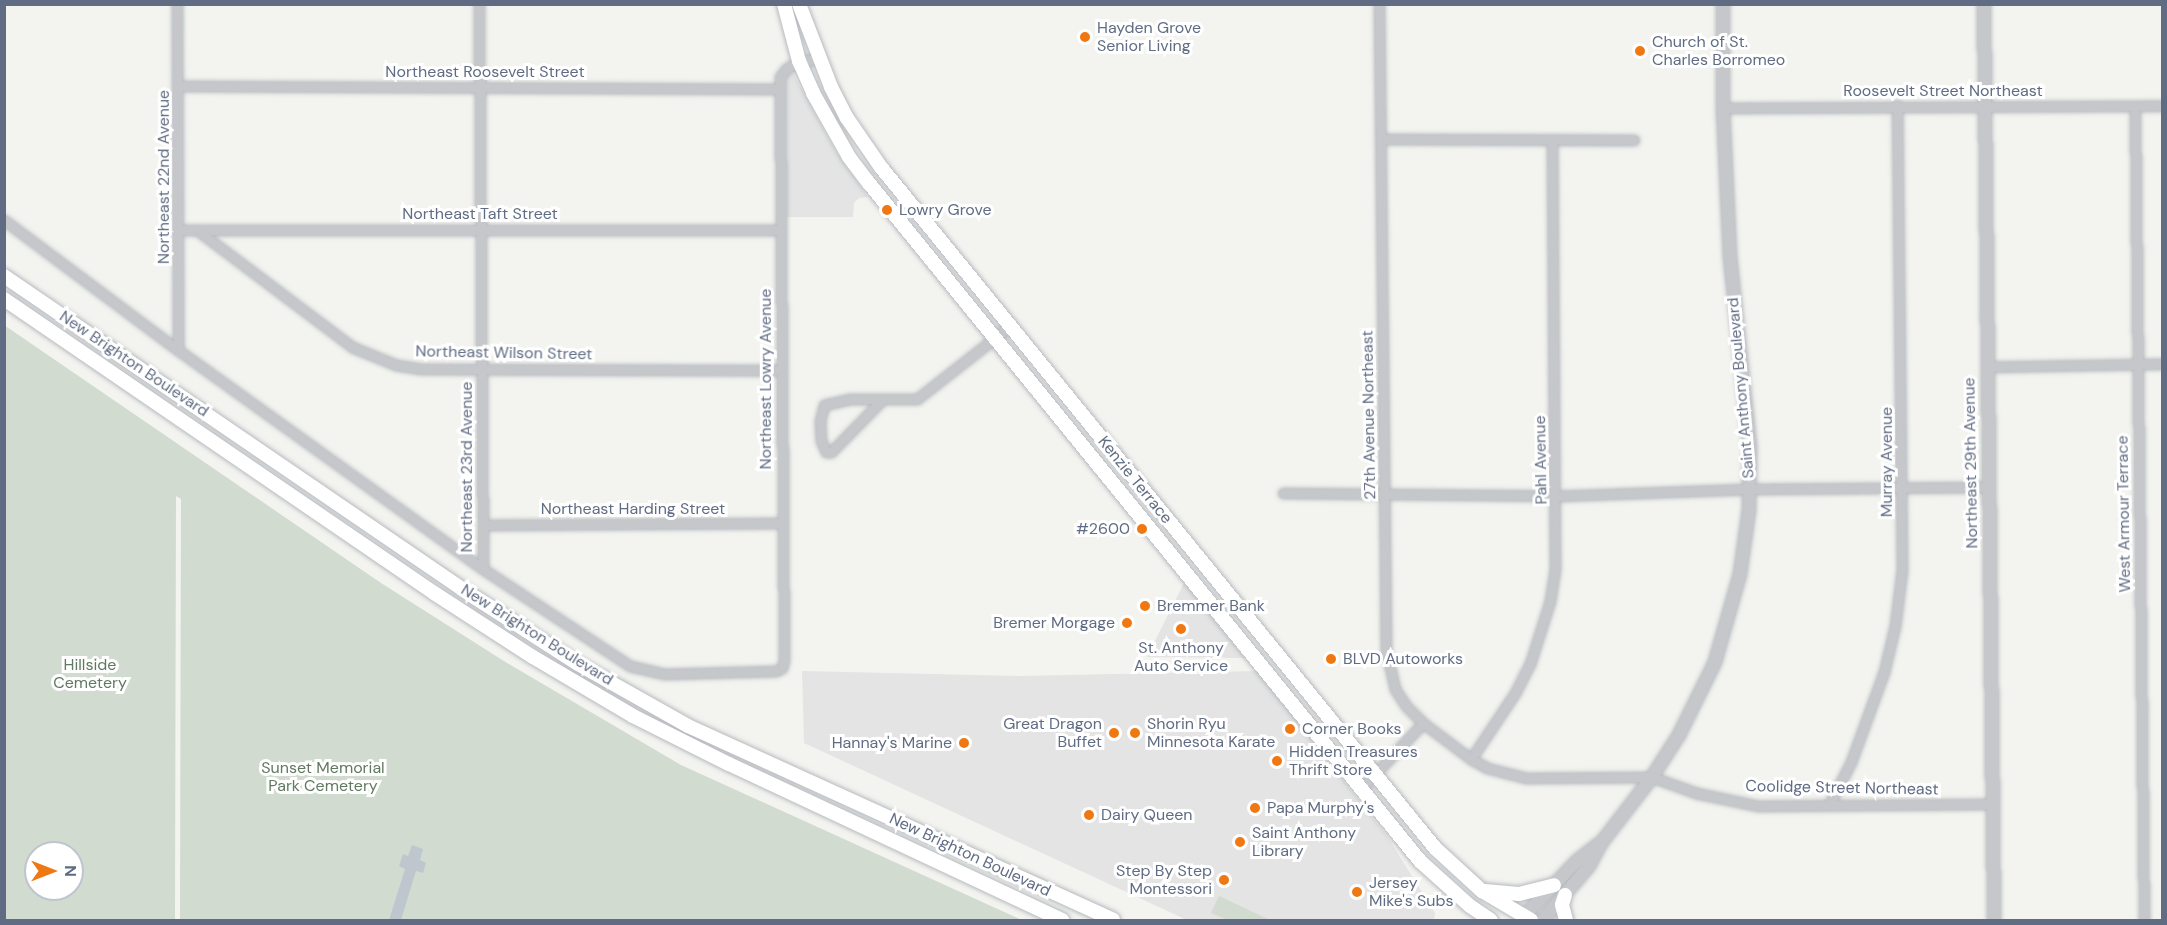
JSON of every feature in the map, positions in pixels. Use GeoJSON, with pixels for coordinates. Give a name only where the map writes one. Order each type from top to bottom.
{"type":"FeatureCollection","features":[{"type":"Feature","properties":{"kind":"main road","name":"Kenzie Terrace"},"geometry":{"type":"LineString","coordinates":[[784,4],[800,61],[813,93],[849,157],[1420,861],[1457,895],[1491,921]]}},
{"type":"Feature","properties":{"kind":"main road","name":"Kenzie Terrace"},"geometry":{"type":"LineString","coordinates":[[799,4],[819,59],[847,118],[865,146],[1435,848],[1482,891],[1526,920]]}},
{"type":"Feature","properties":{"kind":"main road","name":"New Brighton Boulevard"},"geometry":{"type":"LineString","coordinates":[[4,276],[471,595],[579,664],[688,726],[1113,921]]}},
{"type":"Feature","properties":{"kind":"main road","name":"New Brighton Boulevard"},"geometry":{"type":"LineString","coordinates":[[4,299],[434,593],[573,681],[633,716],[729,764],[1062,921]]}},
{"type":"Feature","properties":{"kind":"main road"},"geometry":{"type":"LineString","coordinates":[[1482,891],[1519,894],[1554,885]]}},
{"type":"Feature","properties":{"kind":"main road"},"geometry":{"type":"LineString","coordinates":[[1565,895],[1562,905],[1566,921]]}},
{"type":"Feature","properties":{"kind":"street","name":"Northeast 22nd Avenue"},"geometry":{"type":"LineString","coordinates":[[177,4],[180,230],[178,350]]}},
{"type":"Feature","properties":{"kind":"street","name":"Northeast 23rd Avenue"},"geometry":{"type":"LineString","coordinates":[[479,4],[483,569]]}},
{"type":"Feature","properties":{"kind":"street","name":"27th Avenue Northeast"},"geometry":{"type":"LineString","coordinates":[[1379,4],[1386,650],[1395,689],[1406,706],[1423,723]]}},
{"type":"Feature","properties":{"kind":"street","name":"Saint Anthony Boulevard"},"geometry":{"type":"LineString","coordinates":[[1543,921],[1589,866],[1602,842],[1652,777],[1696,704],[1725,632],[1740,574],[1750,489],[1750,447],[1730,256],[1723,108],[1723,4]]}},
{"type":"Feature","properties":{"kind":"street","name":"Northeast 29th Avenue"},"geometry":{"type":"LineString","coordinates":[[1984,4],[1986,367],[1994,921]]}},
{"type":"Feature","properties":{"kind":"street"},"geometry":{"type":"LineString","coordinates":[[780,89],[780,77],[786,69],[800,61],[819,59]]}},
{"type":"Feature","properties":{"kind":"street","name":"Northeast Roosevelt Street"},"geometry":{"type":"LineString","coordinates":[[178,86],[780,89]]}},
{"type":"Feature","properties":{"kind":"street","name":"Northeast Lowry Avenue"},"geometry":{"type":"LineString","coordinates":[[647,672],[776,671],[782,668],[784,660],[780,89]]}},
{"type":"Feature","properties":{"kind":"street","name":"Roosevelt Street Northeast"},"geometry":{"type":"LineString","coordinates":[[1723,108],[1898,105],[2163,106]]}},
{"type":"Feature","properties":{"kind":"street","name":"Murray Avenue"},"geometry":{"type":"LineString","coordinates":[[1829,805],[1851,762],[1868,718],[1895,626],[1902,570],[1898,105]]}},
{"type":"Feature","properties":{"kind":"street","name":"West Armour Terrace"},"geometry":{"type":"LineString","coordinates":[[2135,106],[2144,921]]}},
{"type":"Feature","properties":{"kind":"street"},"geometry":{"type":"LineString","coordinates":[[1381,140],[1634,140]]}},
{"type":"Feature","properties":{"kind":"street","name":"Pahl Avenue"},"geometry":{"type":"LineString","coordinates":[[1472,759],[1515,693],[1542,632],[1555,568],[1552,140]]}},
{"type":"Feature","properties":{"kind":"street","name":"New Brighton Boulevard"},"geometry":{"type":"LineString","coordinates":[[4,220],[178,350],[483,569],[630,666],[647,672]]}},
{"type":"Feature","properties":{"kind":"street","name":"Northeast Taft Street"},"geometry":{"type":"LineString","coordinates":[[180,230],[480,228],[781,230]]}},
{"type":"Feature","properties":{"kind":"street","name":"Northeast Wilson Street"},"geometry":{"type":"LineString","coordinates":[[197,230],[352,347],[374,358],[420,369],[781,370]]}},
{"type":"Feature","properties":{"kind":"street"},"geometry":{"type":"LineString","coordinates":[[882,400],[831,452],[826,452],[822,446],[820,421],[824,405],[849,399],[917,399],[927,394],[1010,326]]}},
{"type":"Feature","properties":{"kind":"street"},"geometry":{"type":"LineString","coordinates":[[1986,367],[2163,363]]}},
{"type":"Feature","properties":{"kind":"street"},"geometry":{"type":"LineString","coordinates":[[1282,493],[1556,496],[1750,489],[1989,487]]}},
{"type":"Feature","properties":{"kind":"street","name":"Northeast Harding Street"},"geometry":{"type":"LineString","coordinates":[[484,525],[782,523]]}},
{"type":"Feature","properties":{"kind":"street"},"geometry":{"type":"LineString","coordinates":[[1362,789],[1423,723]]}},
{"type":"Feature","properties":{"kind":"street","name":"Coolidge Street Northeast"},"geometry":{"type":"LineString","coordinates":[[1423,723],[1487,768],[1526,778],[1652,777],[1696,793],[1749,804],[1992,804]]}},
{"type":"Feature","properties":{"kind":"street","name":"Saint Anthony Boulevard"},"geometry":{"type":"LineString","coordinates":[[1526,920],[1577,861],[1602,842]]}},
{"type":"Feature","properties":{"kind":"shaded area"},"geometry":{"type":"Polygon","coordinates":[[[792,72],[836,152],[868,197],[859,198],[854,203],[853,217],[786,217],[785,84],[787,75],[792,72]]]}},
{"type":"Feature","properties":{"kind":"shaded area"},"geometry":{"type":"Polygon","coordinates":[[[1184,583],[1245,658],[1147,657],[1184,583]]]}},
{"type":"Feature","properties":{"kind":"shaded area"},"geometry":{"type":"Polygon","coordinates":[[[802,671],[1021,676],[1257,671],[1387,836],[1435,913],[1434,920],[1187,920],[804,743],[802,671]]]}},
{"type":"Feature","properties":{"kind":"shaded area"},"geometry":{"type":"Polygon","coordinates":[[[412,845],[423,849],[420,860],[426,863],[423,873],[416,871],[401,920],[389,920],[405,869],[399,866],[403,854],[408,856],[412,845]]]}},
{"type":"Feature","properties":{"kind":"green space"},"geometry":{"type":"Polygon","coordinates":[[[4,325],[381,583],[507,663],[681,765],[1022,920],[180,920],[181,499],[176,496],[175,920],[5,920],[4,325]]]}},
{"type":"Feature","properties":{"kind":"green space"},"geometry":{"type":"Polygon","coordinates":[[[1219,896],[1270,920],[1228,920],[1211,913],[1219,896]]]}},
{"type":"Feature","properties":{"kind":"place","name":"Hayden Grove Senior Living"},"geometry":{"type":"Point","coordinates":[1085,37]}},
{"type":"Feature","properties":{"kind":"place","name":"Church of St. Charles Borromeo"},"geometry":{"type":"Point","coordinates":[1640,51]}},
{"type":"Feature","properties":{"kind":"place","name":"Lowry Grove"},"geometry":{"type":"Point","coordinates":[887,210]}},
{"type":"Feature","properties":{"kind":"place","name":"#2600"},"geometry":{"type":"Point","coordinates":[1142,529]}},
{"type":"Feature","properties":{"kind":"place","name":"Bremmer Bank"},"geometry":{"type":"Point","coordinates":[1145,606]}},
{"type":"Feature","properties":{"kind":"place","name":"Bremer Morgage"},"geometry":{"type":"Point","coordinates":[1127,623]}},
{"type":"Feature","properties":{"kind":"place","name":"St. Anthony Auto Service"},"geometry":{"type":"Point","coordinates":[1181,629]}},
{"type":"Feature","properties":{"kind":"place","name":"BLVD Autoworks"},"geometry":{"type":"Point","coordinates":[1331,659]}},
{"type":"Feature","properties":{"kind":"place","name":"Corner Books"},"geometry":{"type":"Point","coordinates":[1290,729]}},
{"type":"Feature","properties":{"kind":"place","name":"Great Dragon Buffet"},"geometry":{"type":"Point","coordinates":[1114,733]}},
{"type":"Feature","properties":{"kind":"place","name":"Shorin Ryu Minnesota Karate"},"geometry":{"type":"Point","coordinates":[1135,733]}},
{"type":"Feature","properties":{"kind":"place","name":"Hannay's Marine"},"geometry":{"type":"Point","coordinates":[964,743]}},
{"type":"Feature","properties":{"kind":"place","name":"Hidden Treasures Thrift Store"},"geometry":{"type":"Point","coordinates":[1277,761]}},
{"type":"Feature","properties":{"kind":"place","name":"Papa Murphy's"},"geometry":{"type":"Point","coordinates":[1255,808]}},
{"type":"Feature","properties":{"kind":"place","name":"Dairy Queen"},"geometry":{"type":"Point","coordinates":[1089,815]}},
{"type":"Feature","properties":{"kind":"place","name":"Saint Anthony Library"},"geometry":{"type":"Point","coordinates":[1240,842]}},
{"type":"Feature","properties":{"kind":"place","name":"Step By Step Montessori"},"geometry":{"type":"Point","coordinates":[1224,880]}},
{"type":"Feature","properties":{"kind":"place","name":"Jersey Mike's Subs"},"geometry":{"type":"Point","coordinates":[1357,892]}},
{"type":"Feature","properties":{"kind":"park label","name":"Hillside Cemetery"},"geometry":{"type":"Point","coordinates":[90,674]}},
{"type":"Feature","properties":{"kind":"park label","name":"Sunset Memorial Park Cemetery"},"geometry":{"type":"Point","coordinates":[323,777]}}]}
